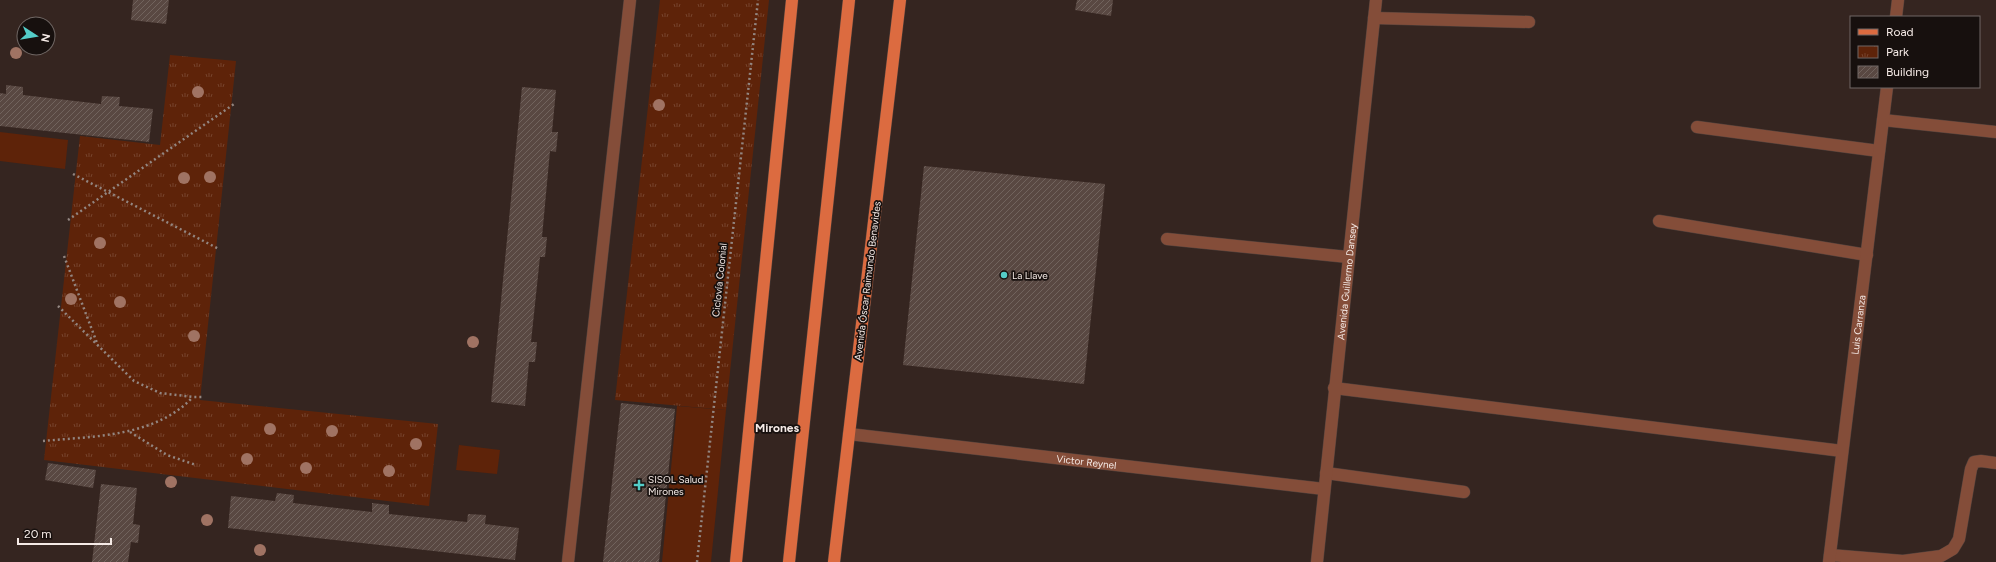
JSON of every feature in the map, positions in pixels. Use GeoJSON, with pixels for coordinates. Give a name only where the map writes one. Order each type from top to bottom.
{"type":"FeatureCollection","features":[{"type":"Feature","properties":{"kind":"main road"},"geometry":{"type":"LineString","coordinates":[[736,562],[792,0]]}},
{"type":"Feature","properties":{"kind":"main road"},"geometry":{"type":"LineString","coordinates":[[789,562],[849,0]]}},
{"type":"Feature","properties":{"kind":"main road","name":"Avenida Óscar Raimundo Benavides"},"geometry":{"type":"LineString","coordinates":[[834,562],[900,0]]}},
{"type":"Feature","properties":{"kind":"street"},"geometry":{"type":"LineString","coordinates":[[568,562],[630,0]]}},
{"type":"Feature","properties":{"kind":"street","name":"Avenida Guillermo Dansey"},"geometry":{"type":"LineString","coordinates":[[1316,562],[1376,0]]}},
{"type":"Feature","properties":{"kind":"street"},"geometry":{"type":"LineString","coordinates":[[1896,16],[1898,0]]}},
{"type":"Feature","properties":{"kind":"street"},"geometry":{"type":"LineString","coordinates":[[1374,18],[1529,22]]}},
{"type":"Feature","properties":{"kind":"street","name":"Luis Carranza"},"geometry":{"type":"LineString","coordinates":[[1829,558],[1887,88]]}},
{"type":"Feature","properties":{"kind":"street"},"geometry":{"type":"LineString","coordinates":[[1883,120],[1996,132]]}},
{"type":"Feature","properties":{"kind":"street"},"geometry":{"type":"LineString","coordinates":[[1697,127],[1879,151]]}},
{"type":"Feature","properties":{"kind":"street"},"geometry":{"type":"LineString","coordinates":[[1660,221],[1867,255]]}},
{"type":"Feature","properties":{"kind":"street"},"geometry":{"type":"LineString","coordinates":[[1167,239],[1348,257]]}},
{"type":"Feature","properties":{"kind":"street"},"geometry":{"type":"LineString","coordinates":[[1334,388],[1842,451]]}},
{"type":"Feature","properties":{"kind":"street","name":"Victor Reynel"},"geometry":{"type":"LineString","coordinates":[[849,434],[1324,489]]}},
{"type":"Feature","properties":{"kind":"street"},"geometry":{"type":"LineString","coordinates":[[1829,558],[1903,561],[1941,556],[1953,549],[1959,540],[1971,469],[1974,462],[1981,461],[1996,463]]}},
{"type":"Feature","properties":{"kind":"street"},"geometry":{"type":"LineString","coordinates":[[1326,473],[1464,492]]}},
{"type":"Feature","properties":{"kind":"path","name":"Ciclovía Colonial"},"geometry":{"type":"LineString","coordinates":[[697,562],[758,0]]}},
{"type":"Feature","properties":{"kind":"path"},"geometry":{"type":"LineString","coordinates":[[68,220],[234,104]]}},
{"type":"Feature","properties":{"kind":"path"},"geometry":{"type":"LineString","coordinates":[[73,174],[219,249]]}},
{"type":"Feature","properties":{"kind":"path"},"geometry":{"type":"LineString","coordinates":[[64,256],[98,345]]}},
{"type":"Feature","properties":{"kind":"path"},"geometry":{"type":"LineString","coordinates":[[58,306],[134,381],[160,393],[204,397]]}},
{"type":"Feature","properties":{"kind":"path"},"geometry":{"type":"LineString","coordinates":[[43,441],[130,432],[166,418],[182,408],[193,397]]}},
{"type":"Feature","properties":{"kind":"path"},"geometry":{"type":"LineString","coordinates":[[130,432],[167,455],[196,465]]}},
{"type":"Feature","properties":{"kind":"green space"},"geometry":{"type":"Polygon","coordinates":[[[660,0],[769,0],[726,410],[615,400],[660,0]]]}},
{"type":"Feature","properties":{"kind":"green space"},"geometry":{"type":"Polygon","coordinates":[[[170,55],[236,61],[200,400],[438,424],[429,506],[44,460],[80,136],[160,145],[170,55]]]}},
{"type":"Feature","properties":{"kind":"green space"},"geometry":{"type":"Polygon","coordinates":[[[0,132],[68,140],[65,169],[0,161],[0,132]]]}},
{"type":"Feature","properties":{"kind":"green space"},"geometry":{"type":"Polygon","coordinates":[[[677,406],[726,410],[711,562],[662,562],[677,406]]]}},
{"type":"Feature","properties":{"kind":"green space"},"geometry":{"type":"Polygon","coordinates":[[[459,445],[500,450],[497,474],[456,470],[459,445]]]}},
{"type":"Feature","properties":{"kind":"building"},"geometry":{"type":"Polygon","coordinates":[[[133,0],[169,0],[166,24],[131,20],[133,0]]]}},
{"type":"Feature","properties":{"kind":"building"},"geometry":{"type":"Polygon","coordinates":[[[1077,0],[1113,0],[1111,16],[1075,10],[1077,0]]]}},
{"type":"Feature","properties":{"kind":"building"},"geometry":{"type":"Polygon","coordinates":[[[6,85],[23,87],[23,95],[101,104],[102,96],[120,97],[119,106],[153,109],[149,142],[0,126],[0,93],[6,94],[6,85]]]}},
{"type":"Feature","properties":{"kind":"building"},"geometry":{"type":"Polygon","coordinates":[[[522,87],[556,90],[552,132],[558,132],[556,152],[550,151],[542,237],[547,237],[545,257],[540,257],[531,342],[537,342],[535,362],[529,362],[525,406],[491,402],[522,87]]]}},
{"type":"Feature","properties":{"kind":"building","name":"La Llave"},"geometry":{"type":"Polygon","coordinates":[[[924,166],[1105,184],[1084,384],[903,365],[924,166]]]}},
{"type":"Feature","properties":{"kind":"building","name":"SISOL Salud Mirones"},"geometry":{"type":"Polygon","coordinates":[[[621,403],[675,409],[659,562],[603,562],[621,403]]]}},
{"type":"Feature","properties":{"kind":"building"},"geometry":{"type":"Polygon","coordinates":[[[48,463],[96,470],[93,488],[45,480],[48,463]]]}},
{"type":"Feature","properties":{"kind":"building"},"geometry":{"type":"Polygon","coordinates":[[[101,484],[137,488],[133,524],[140,525],[138,543],[131,542],[128,562],[92,562],[101,484]]]}},
{"type":"Feature","properties":{"kind":"building"},"geometry":{"type":"Polygon","coordinates":[[[277,493],[294,495],[293,503],[372,512],[372,503],[389,505],[389,514],[467,522],[468,514],[486,515],[485,524],[519,528],[515,560],[228,528],[231,496],[275,501],[277,493]]]}},
{"type":"Feature","properties":{"kind":"place","name":"La Llave"},"geometry":{"type":"Point","coordinates":[1004,275]}},
{"type":"Feature","properties":{"kind":"place","name":"SISOL Salud Mirones"},"geometry":{"type":"Point","coordinates":[639,485]}},
{"type":"Feature","properties":{"kind":"district","name":"Mirones"},"geometry":{"type":"Point","coordinates":[777,428]}}]}
